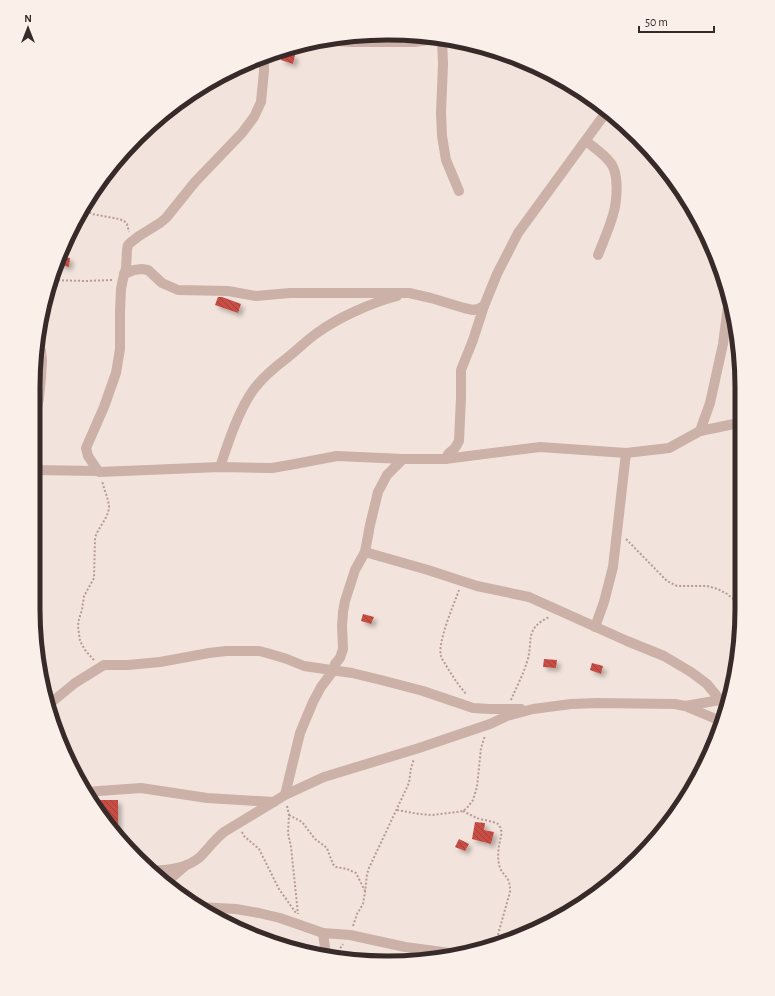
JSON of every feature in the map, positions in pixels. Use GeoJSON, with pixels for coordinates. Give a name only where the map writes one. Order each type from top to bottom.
{"type":"FeatureCollection","features":[{"type":"Feature","properties":{"kind":"street"},"geometry":{"type":"LineString","coordinates":[[354,42],[417,42]]}},
{"type":"Feature","properties":{"kind":"street"},"geometry":{"type":"LineString","coordinates":[[442,45],[443,64],[441,113],[442,136],[446,160],[459,191]]}},
{"type":"Feature","properties":{"kind":"street"},"geometry":{"type":"LineString","coordinates":[[98,471],[88,456],[86,448],[116,373],[120,349],[120,312],[127,250],[130,243],[166,218],[195,182],[237,138],[254,117],[261,102],[264,63]]}},
{"type":"Feature","properties":{"kind":"street"},"geometry":{"type":"LineString","coordinates":[[445,459],[459,441],[461,370],[497,274],[518,233],[604,116]]}},
{"type":"Feature","properties":{"kind":"street"},"geometry":{"type":"LineString","coordinates":[[586,141],[610,161],[614,169],[616,179],[616,201],[613,214],[598,256]]}},
{"type":"Feature","properties":{"kind":"street"},"geometry":{"type":"LineString","coordinates":[[123,276],[134,270],[148,270],[162,283],[178,290],[228,291],[256,296],[290,293],[409,293],[464,308],[476,309],[484,306]]}},
{"type":"Feature","properties":{"kind":"street"},"geometry":{"type":"LineString","coordinates":[[220,467],[244,407],[254,389],[263,379],[317,332],[349,314],[376,303],[409,293]]}},
{"type":"Feature","properties":{"kind":"street"},"geometry":{"type":"LineString","coordinates":[[700,431],[710,403],[723,344],[727,315]]}},
{"type":"Feature","properties":{"kind":"street"},"geometry":{"type":"LineString","coordinates":[[40,398],[42,357]]}},
{"type":"Feature","properties":{"kind":"street"},"geometry":{"type":"LineString","coordinates":[[40,470],[98,471],[220,467],[272,468],[338,456],[445,459],[540,447],[626,453],[669,448],[700,431],[735,424]]}},
{"type":"Feature","properties":{"kind":"street"},"geometry":{"type":"LineString","coordinates":[[595,627],[611,580],[626,453]]}},
{"type":"Feature","properties":{"kind":"street"},"geometry":{"type":"LineString","coordinates":[[285,795],[300,733],[313,702],[321,687],[333,671],[344,649],[342,626],[345,601],[355,570],[365,552],[378,492],[387,474],[404,459]]}},
{"type":"Feature","properties":{"kind":"street"},"geometry":{"type":"LineString","coordinates":[[365,552],[477,586],[529,597],[664,656],[691,672],[723,697]]}},
{"type":"Feature","properties":{"kind":"street"},"geometry":{"type":"LineString","coordinates":[[53,701],[75,683],[104,665],[128,665],[160,662],[226,651],[259,651],[287,659],[304,666],[352,673],[423,691],[473,708],[533,709],[571,704],[597,703],[675,704],[685,706],[717,720]]}},
{"type":"Feature","properties":{"kind":"street"},"geometry":{"type":"LineString","coordinates":[[341,655],[344,663],[352,673]]}},
{"type":"Feature","properties":{"kind":"street"},"geometry":{"type":"LineString","coordinates":[[685,706],[723,698]]}},
{"type":"Feature","properties":{"kind":"street"},"geometry":{"type":"LineString","coordinates":[[170,879],[200,857],[224,832],[285,795],[324,777],[419,748],[490,724],[507,716],[533,709]]}},
{"type":"Feature","properties":{"kind":"street"},"geometry":{"type":"LineString","coordinates":[[93,791],[141,788],[207,798],[274,802]]}},
{"type":"Feature","properties":{"kind":"street"},"geometry":{"type":"LineString","coordinates":[[159,871],[176,869],[186,866]]}},
{"type":"Feature","properties":{"kind":"street"},"geometry":{"type":"LineString","coordinates":[[212,908],[236,909],[259,913],[280,918],[323,934],[350,935],[405,947],[440,952]]}},
{"type":"Feature","properties":{"kind":"street"},"geometry":{"type":"LineString","coordinates":[[323,934],[325,950]]}},
{"type":"Feature","properties":{"kind":"path"},"geometry":{"type":"LineString","coordinates":[[88,212],[92,214],[119,219],[126,222],[130,243]]}},
{"type":"Feature","properties":{"kind":"path"},"geometry":{"type":"LineString","coordinates":[[57,280],[105,281],[123,276]]}},
{"type":"Feature","properties":{"kind":"path"},"geometry":{"type":"LineString","coordinates":[[98,471],[109,506],[96,532],[94,578],[84,596],[82,610],[78,618],[78,626],[80,641],[85,650],[92,658],[104,665]]}},
{"type":"Feature","properties":{"kind":"path"},"geometry":{"type":"LineString","coordinates":[[617,530],[667,581],[677,586],[707,586],[718,589],[735,600]]}},
{"type":"Feature","properties":{"kind":"path"},"geometry":{"type":"LineString","coordinates":[[462,581],[441,640],[440,651],[441,656],[459,686],[478,708]]}},
{"type":"Feature","properties":{"kind":"path"},"geometry":{"type":"LineString","coordinates":[[506,709],[528,661],[530,641],[533,630],[537,624],[561,612]]}},
{"type":"Feature","properties":{"kind":"path"},"geometry":{"type":"LineString","coordinates":[[397,810],[419,814],[432,814],[457,812],[467,808],[473,800],[477,787],[481,748],[486,734]]}},
{"type":"Feature","properties":{"kind":"path"},"geometry":{"type":"LineString","coordinates":[[338,952],[350,935],[357,914],[363,904],[369,868],[409,783],[411,768],[419,748]]}},
{"type":"Feature","properties":{"kind":"path"},"geometry":{"type":"LineString","coordinates":[[237,824],[244,836],[258,849],[279,889],[298,917],[291,847],[288,833],[289,815],[285,795]]}},
{"type":"Feature","properties":{"kind":"path"},"geometry":{"type":"LineString","coordinates":[[463,810],[477,818],[498,824],[502,834],[499,842],[498,859],[499,866],[508,879],[510,892],[497,939]]}},
{"type":"Feature","properties":{"kind":"path"},"geometry":{"type":"LineString","coordinates":[[289,815],[302,822],[315,839],[327,848],[333,864],[336,867],[347,869],[356,873],[365,892]]}},
{"type":"Feature","properties":{"kind":"building"},"geometry":{"type":"Polygon","coordinates":[[[291,54],[295,55],[293,64],[281,60],[282,56],[291,54]]]}},
{"type":"Feature","properties":{"kind":"building"},"geometry":{"type":"Polygon","coordinates":[[[65,257],[70,258],[69,267],[62,265],[65,257]]]}},
{"type":"Feature","properties":{"kind":"building"},"geometry":{"type":"Polygon","coordinates":[[[218,297],[241,304],[238,313],[215,305],[218,297]]]}},
{"type":"Feature","properties":{"kind":"building"},"geometry":{"type":"Polygon","coordinates":[[[363,614],[374,617],[371,624],[361,621],[363,614]]]}},
{"type":"Feature","properties":{"kind":"building"},"geometry":{"type":"Polygon","coordinates":[[[544,659],[557,660],[556,668],[543,667],[544,659]]]}},
{"type":"Feature","properties":{"kind":"building"},"geometry":{"type":"Polygon","coordinates":[[[592,663],[603,666],[601,674],[590,670],[592,663]]]}},
{"type":"Feature","properties":{"kind":"building"},"geometry":{"type":"Polygon","coordinates":[[[98,800],[118,800],[118,828],[98,800]]]}},
{"type":"Feature","properties":{"kind":"building"},"geometry":{"type":"Polygon","coordinates":[[[475,822],[485,823],[484,830],[494,832],[491,844],[472,839],[475,822]]]}},
{"type":"Feature","properties":{"kind":"building"},"geometry":{"type":"Polygon","coordinates":[[[459,839],[469,844],[465,851],[455,847],[459,839]]]}}]}
